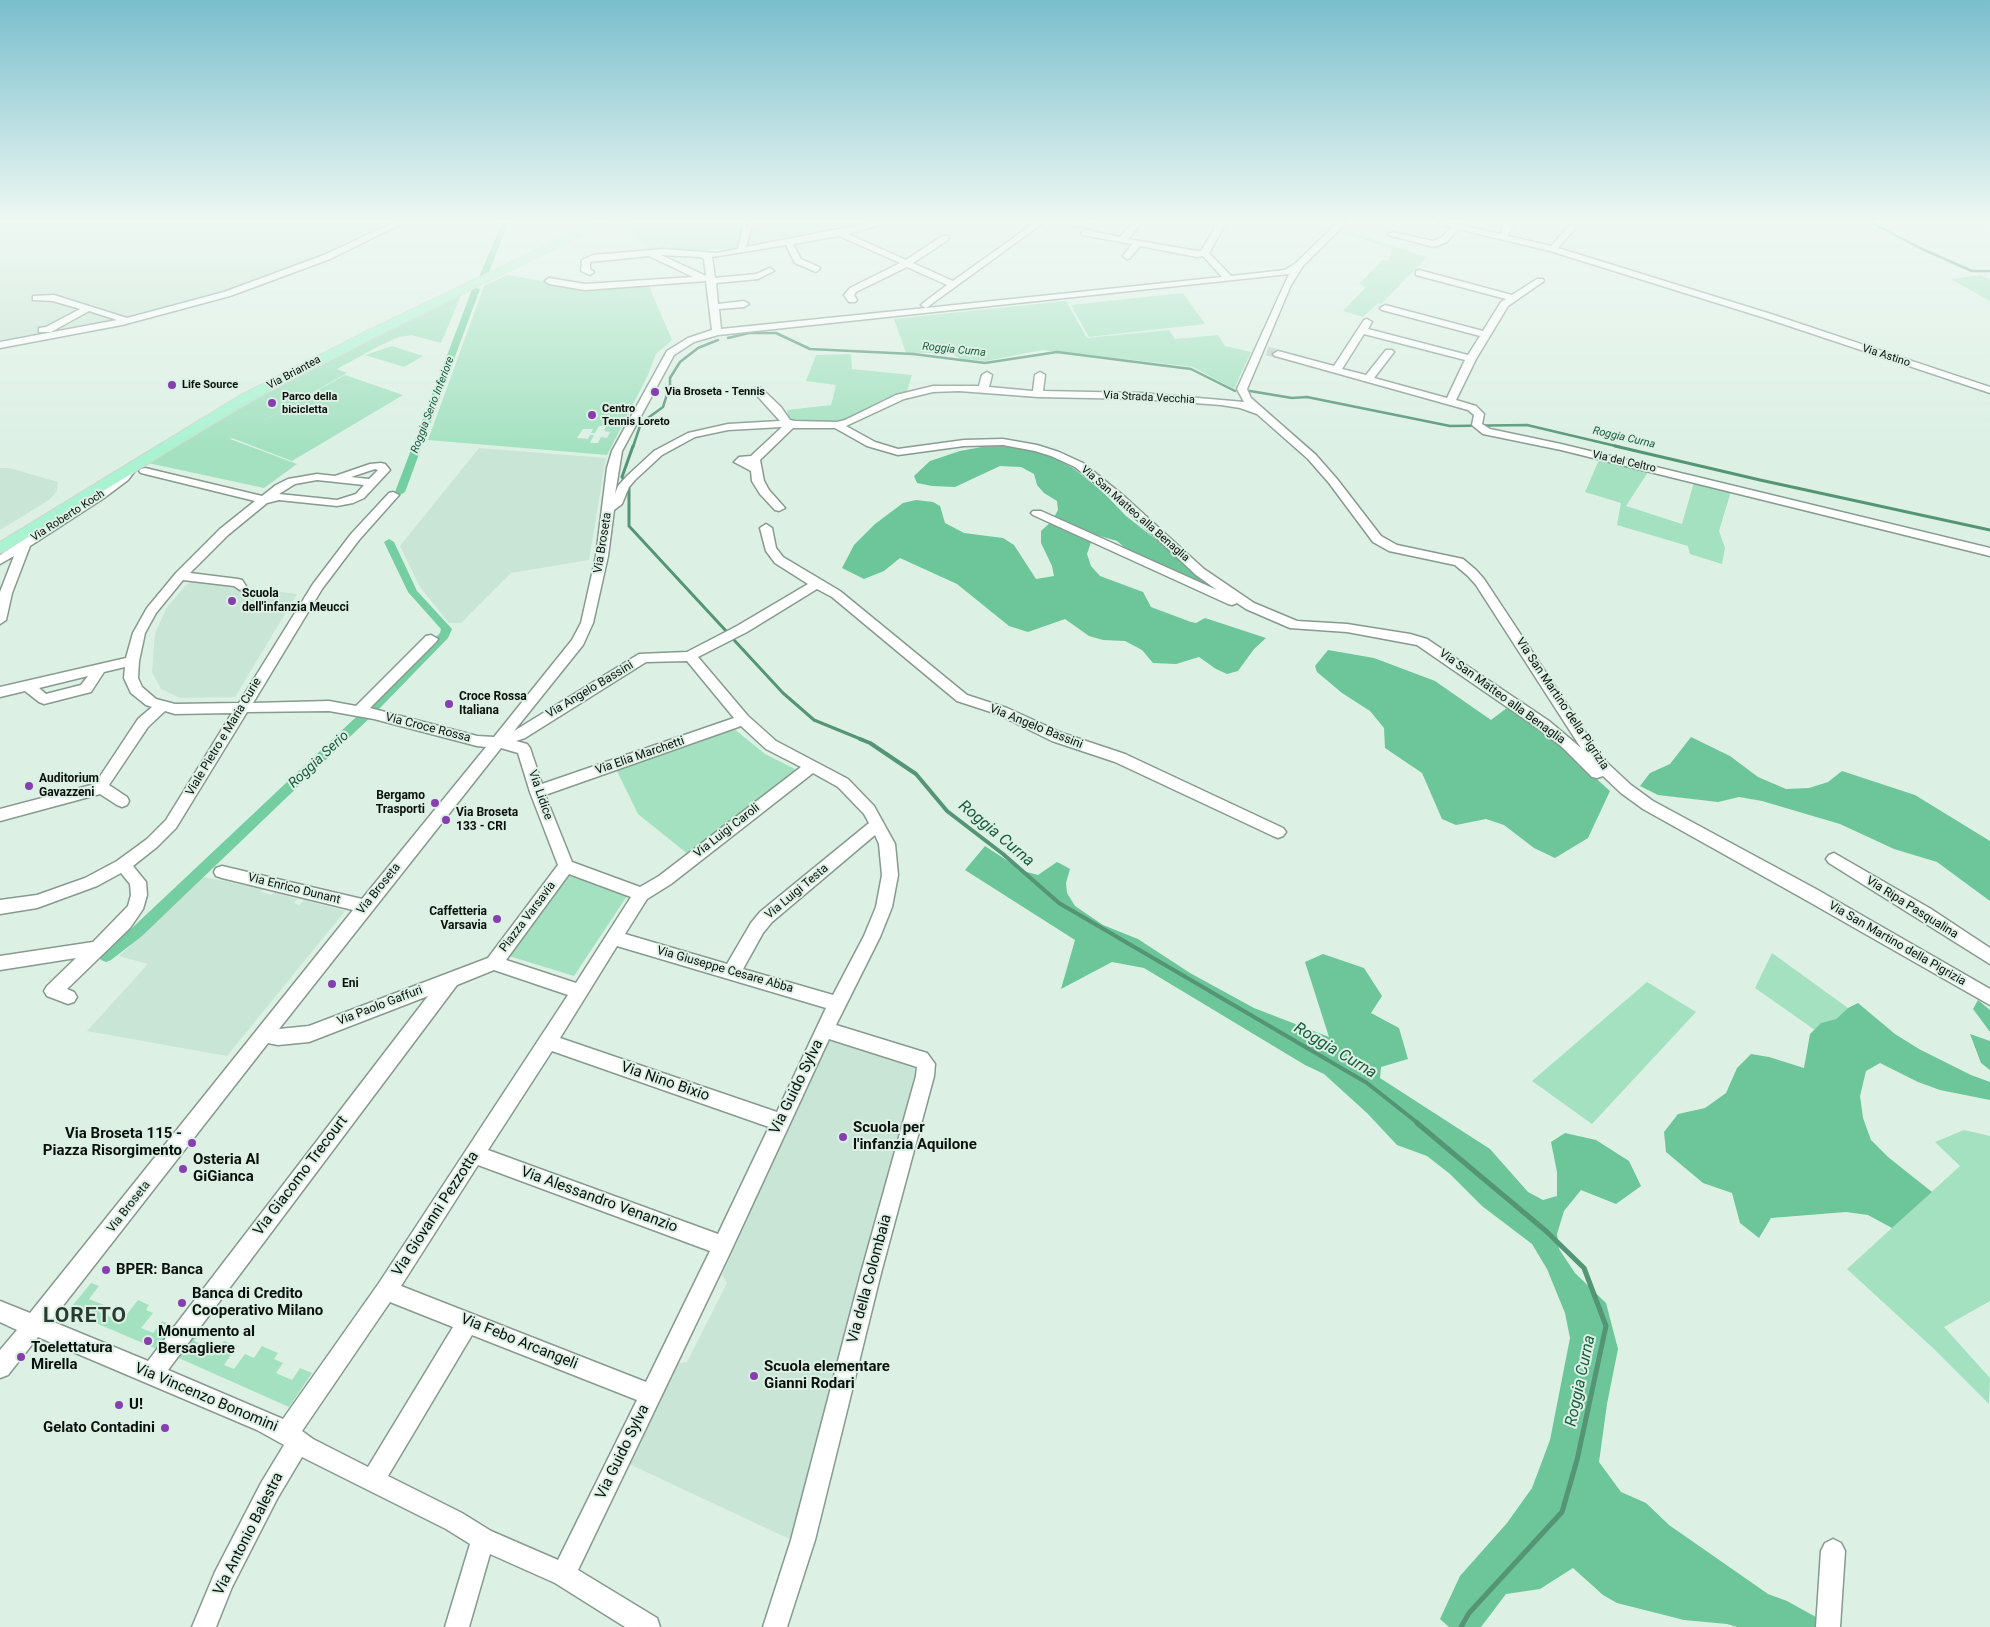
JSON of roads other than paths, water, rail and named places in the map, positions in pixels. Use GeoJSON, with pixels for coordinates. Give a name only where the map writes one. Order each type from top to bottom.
{"type":"FeatureCollection","features":[{"type":"Feature","properties":{"kind":"main road","name":"Via Briantea"},"geometry":{"type":"LineString","coordinates":[[0,548],[139,469],[244,399],[309,364],[444,299]]}},
{"type":"Feature","properties":{"kind":"street"},"geometry":{"type":"LineString","coordinates":[[57,299],[122,318],[122,322]]}},
{"type":"Feature","properties":{"kind":"street"},"geometry":{"type":"LineString","coordinates":[[0,345],[122,322],[209,299]]}},
{"type":"Feature","properties":{"kind":"street"},"geometry":{"type":"LineString","coordinates":[[713,299],[718,334],[882,315],[920,308],[941,309],[1037,299]]}},
{"type":"Feature","properties":{"kind":"street"},"geometry":{"type":"LineString","coordinates":[[920,308],[932,299]]}},
{"type":"Feature","properties":{"kind":"street"},"geometry":{"type":"LineString","coordinates":[[1258,411],[1246,400],[1242,388],[1264,350],[1282,299]]}},
{"type":"Feature","properties":{"kind":"street"},"geometry":{"type":"LineString","coordinates":[[1450,401],[1471,359],[1504,304],[1512,299]]}},
{"type":"Feature","properties":{"kind":"street","name":"Via Astino"},"geometry":{"type":"LineString","coordinates":[[1713,299],[1990,390]]}},
{"type":"Feature","properties":{"kind":"street"},"geometry":{"type":"LineString","coordinates":[[713,307],[744,304]]}},
{"type":"Feature","properties":{"kind":"street"},"geometry":{"type":"LineString","coordinates":[[1385,307],[1486,335]]}},
{"type":"Feature","properties":{"kind":"street"},"geometry":{"type":"LineString","coordinates":[[18,334],[48,330],[88,308]]}},
{"type":"Feature","properties":{"kind":"street"},"geometry":{"type":"LineString","coordinates":[[1337,369],[1365,326],[1471,359]]}},
{"type":"Feature","properties":{"kind":"street","name":"Via Broseta"},"geometry":{"type":"LineString","coordinates":[[664,365],[693,345],[718,334]]}},
{"type":"Feature","properties":{"kind":"street","name":"Via Broseta"},"geometry":{"type":"LineString","coordinates":[[0,1367],[365,906],[578,642],[587,623],[602,556],[613,468],[617,451],[670,353],[682,344],[718,334]]}},
{"type":"Feature","properties":{"kind":"street"},"geometry":{"type":"LineString","coordinates":[[1370,378],[1389,352]]}},
{"type":"Feature","properties":{"kind":"street","name":"Via del Celtro"},"geometry":{"type":"LineString","coordinates":[[1278,354],[1370,378],[1476,410],[1479,414],[1479,428],[1990,552]]}},
{"type":"Feature","properties":{"kind":"street"},"geometry":{"type":"LineString","coordinates":[[983,390],[987,375]]}},
{"type":"Feature","properties":{"kind":"street"},"geometry":{"type":"LineString","coordinates":[[1038,394],[1040,375]]}},
{"type":"Feature","properties":{"kind":"street","name":"Via Strada Vecchia"},"geometry":{"type":"LineString","coordinates":[[608,508],[618,502],[627,482],[658,453],[692,435],[728,427],[789,423],[837,426],[900,397],[919,392],[950,388],[1038,394],[1141,396],[1221,402],[1242,405],[1258,411]]}},
{"type":"Feature","properties":{"kind":"street"},"geometry":{"type":"LineString","coordinates":[[757,390],[789,423],[785,431],[755,464],[758,481],[764,492],[779,508]]}},
{"type":"Feature","properties":{"kind":"street","name":"Via San Martino della Pigrizia"},"geometry":{"type":"LineString","coordinates":[[1258,411],[1317,463],[1377,539],[1393,548],[1459,562],[1472,573],[1480,582],[1598,763],[1626,789],[1648,805],[1810,894],[1990,998]]}},
{"type":"Feature","properties":{"kind":"street","name":"Via San Matteo alla Benaglia"},"geometry":{"type":"LineString","coordinates":[[837,426],[871,444],[898,452],[964,444],[1003,442],[1055,454],[1079,465],[1121,500],[1200,572],[1250,606]]}},
{"type":"Feature","properties":{"kind":"street"},"geometry":{"type":"LineString","coordinates":[[139,469],[264,500],[278,497],[342,502],[360,496],[384,470],[381,466],[374,466],[336,478]]}},
{"type":"Feature","properties":{"kind":"street","name":"Via Roberto Koch"},"geometry":{"type":"LineString","coordinates":[[0,560],[139,469]]}},
{"type":"Feature","properties":{"kind":"street"},"geometry":{"type":"LineString","coordinates":[[0,692],[27,685],[44,699],[86,689],[100,668],[132,661],[139,632],[151,611],[180,576],[224,532],[280,487],[292,481],[311,477],[373,483]]}},
{"type":"Feature","properties":{"kind":"street","name":"Viale Pietro e Maria Curie"},"geometry":{"type":"LineString","coordinates":[[0,907],[37,901],[70,891],[123,865],[152,843],[171,824],[322,580],[355,537],[393,495]]}},
{"type":"Feature","properties":{"kind":"street","name":"Via San Matteo alla Benaglia"},"geometry":{"type":"LineString","coordinates":[[1037,513],[1229,600],[1250,606],[1295,625],[1347,628],[1401,636],[1433,648],[1544,725],[1567,743],[1619,792],[1648,805]]}},
{"type":"Feature","properties":{"kind":"street","name":"Via Angelo Bassini"},"geometry":{"type":"LineString","coordinates":[[766,528],[770,548],[779,560],[836,594],[962,698],[1002,711],[1057,736],[1120,758],[1278,832]]}},
{"type":"Feature","properties":{"kind":"street"},"geometry":{"type":"LineString","coordinates":[[0,620],[3,589],[25,544]]}},
{"type":"Feature","properties":{"kind":"street"},"geometry":{"type":"LineString","coordinates":[[180,576],[238,583],[240,586]]}},
{"type":"Feature","properties":{"kind":"street","name":"Via Angelo Bassini"},"geometry":{"type":"LineString","coordinates":[[498,742],[520,734],[644,657],[690,656],[742,629],[818,584]]}},
{"type":"Feature","properties":{"kind":"street"},"geometry":{"type":"LineString","coordinates":[[359,711],[431,639]]}},
{"type":"Feature","properties":{"kind":"street","name":"Via Guido Sylva"},"geometry":{"type":"LineString","coordinates":[[563,1575],[723,1246],[824,1030],[872,937],[884,908],[890,875],[887,844],[868,810],[843,783],[771,745],[742,720],[690,656]]}},
{"type":"Feature","properties":{"kind":"street","name":"Via Croce Rossa"},"geometry":{"type":"LineString","coordinates":[[132,661],[132,678],[136,690],[146,699],[185,713],[240,712],[329,706],[374,714],[477,741],[498,742]]}},
{"type":"Feature","properties":{"kind":"street"},"geometry":{"type":"LineString","coordinates":[[100,788],[143,723],[168,708]]}},
{"type":"Feature","properties":{"kind":"street","name":"Via Elia Marchetti"},"geometry":{"type":"LineString","coordinates":[[537,792],[742,720]]}},
{"type":"Feature","properties":{"kind":"street","name":"Via Lidice"},"geometry":{"type":"LineString","coordinates":[[498,742],[522,748],[525,752],[537,792],[566,866]]}},
{"type":"Feature","properties":{"kind":"street","name":"Via Luigi Caroli"},"geometry":{"type":"LineString","coordinates":[[641,894],[664,880],[811,767]]}},
{"type":"Feature","properties":{"kind":"street"},"geometry":{"type":"LineString","coordinates":[[0,815],[100,788],[109,791],[122,801]]}},
{"type":"Feature","properties":{"kind":"street","name":"Via Luigi Testa"},"geometry":{"type":"LineString","coordinates":[[732,972],[766,917],[878,825]]}},
{"type":"Feature","properties":{"kind":"street","name":"Via Ripa Pasqualina"},"geometry":{"type":"LineString","coordinates":[[1834,859],[1990,957]]}},
{"type":"Feature","properties":{"kind":"street"},"geometry":{"type":"LineString","coordinates":[[68,997],[53,991],[124,923],[134,909],[139,895],[138,882],[123,865]]}},
{"type":"Feature","properties":{"kind":"street"},"geometry":{"type":"LineString","coordinates":[[566,866],[641,894],[580,992]]}},
{"type":"Feature","properties":{"kind":"street","name":"Piazza Varsavia"},"geometry":{"type":"LineString","coordinates":[[566,866],[494,963],[580,992]]}},
{"type":"Feature","properties":{"kind":"street","name":"Via Enrico Dunant"},"geometry":{"type":"LineString","coordinates":[[222,872],[365,906]]}},
{"type":"Feature","properties":{"kind":"street","name":"Via Giuseppe Cesare Abba"},"geometry":{"type":"LineString","coordinates":[[613,938],[837,1004]]}},
{"type":"Feature","properties":{"kind":"street"},"geometry":{"type":"LineString","coordinates":[[0,963],[97,949]]}},
{"type":"Feature","properties":{"kind":"street","name":"Via Paolo Gaffuri"},"geometry":{"type":"LineString","coordinates":[[264,1035],[278,1037],[309,1034],[494,963]]}},
{"type":"Feature","properties":{"kind":"street","name":"Via Giacomo Trecourt"},"geometry":{"type":"LineString","coordinates":[[151,1374],[452,978]]}},
{"type":"Feature","properties":{"kind":"street","name":"Via Giovanni Pezzotta"},"geometry":{"type":"LineString","coordinates":[[293,1438],[386,1290],[580,992]]}},
{"type":"Feature","properties":{"kind":"street","name":"Via della Colombaia"},"geometry":{"type":"LineString","coordinates":[[775,1627],[803,1540],[873,1263],[925,1076],[926,1064],[921,1059],[824,1030]]}},
{"type":"Feature","properties":{"kind":"street","name":"Via Nino Bixio"},"geometry":{"type":"LineString","coordinates":[[549,1042],[780,1122]]}},
{"type":"Feature","properties":{"kind":"street","name":"Via Alessandro Venanzio"},"geometry":{"type":"LineString","coordinates":[[475,1155],[723,1246]]}},
{"type":"Feature","properties":{"kind":"street","name":"Via Febo Arcangeli"},"geometry":{"type":"LineString","coordinates":[[386,1290],[651,1395]]}},
{"type":"Feature","properties":{"kind":"street","name":"Via Vincenzo Bonomini"},"geometry":{"type":"LineString","coordinates":[[0,1311],[265,1422],[454,1521],[483,1539],[563,1575],[634,1623]]}},
{"type":"Feature","properties":{"kind":"street"},"geometry":{"type":"LineString","coordinates":[[373,1480],[468,1322]]}},
{"type":"Feature","properties":{"kind":"street","name":"Via Antonio Balestra"},"geometry":{"type":"LineString","coordinates":[[204,1627],[227,1572],[269,1491],[293,1438]]}},
{"type":"Feature","properties":{"kind":"street"},"geometry":{"type":"LineString","coordinates":[[457,1627],[483,1539]]}},
{"type":"Feature","properties":{"kind":"street"},"geometry":{"type":"LineString","coordinates":[[1828,1627],[1833,1551]]}},
{"type":"Feature","properties":{"kind":"waterway","name":"Roggia Serio Inferiore"},"geometry":{"type":"LineString","coordinates":[[400,492],[472,299]]}},
{"type":"Feature","properties":{"kind":"waterway","name":"Roggia Curna"},"geometry":{"type":"LineString","coordinates":[[728,338],[749,333],[776,333],[810,349],[913,354],[985,363],[1057,352],[1191,369],[1235,391]]}},
{"type":"Feature","properties":{"kind":"waterway","name":"Roggia Curna"},"geometry":{"type":"LineString","coordinates":[[633,447],[641,423],[663,407],[670,385],[670,378],[680,362],[698,348],[718,340]]}},
{"type":"Feature","properties":{"kind":"waterway","name":"Roggia Curna"},"geometry":{"type":"LineString","coordinates":[[1250,391],[1292,398],[1307,397],[1450,426],[1527,425],[1620,447]]}},
{"type":"Feature","properties":{"kind":"waterway","name":"Roggia Curna"},"geometry":{"type":"LineString","coordinates":[[633,446],[622,477],[629,488],[629,526],[727,632]]}},
{"type":"Feature","properties":{"kind":"waterway","name":"Roggia Curna"},"geometry":{"type":"LineString","coordinates":[[1615,446],[1990,530]]}},
{"type":"Feature","properties":{"kind":"waterway","name":"Roggia Serio"},"geometry":{"type":"LineString","coordinates":[[106,956],[137,932],[375,706],[444,635],[447,629],[413,592],[389,542]]}},
{"type":"Feature","properties":{"kind":"waterway","name":"Roggia Curna"},"geometry":{"type":"LineString","coordinates":[[734,640],[783,693],[814,720],[863,740]]}},
{"type":"Feature","properties":{"kind":"waterway","name":"Roggia Curna"},"geometry":{"type":"LineString","coordinates":[[860,739],[870,743],[916,774],[947,811],[1003,854],[1059,903],[1367,1083],[1419,1124]]}},
{"type":"Feature","properties":{"kind":"waterway","name":"Roggia Curna"},"geometry":{"type":"LineString","coordinates":[[1417,1123],[1546,1231],[1584,1268],[1606,1326],[1577,1460],[1562,1512],[1469,1613],[1461,1627]]}},
{"type":"Feature","properties":{"kind":"tunnel"},"geometry":{"type":"LineString","coordinates":[[1267,351],[1278,354]]}},
{"type":"Feature","properties":{"kind":"place","name":"Life Source"},"geometry":{"type":"Point","coordinates":[172,385]}},
{"type":"Feature","properties":{"kind":"place","name":"Via Broseta - Tennis"},"geometry":{"type":"Point","coordinates":[655,392]}},
{"type":"Feature","properties":{"kind":"place","name":"Parco della bicicletta"},"geometry":{"type":"Point","coordinates":[272,403]}},
{"type":"Feature","properties":{"kind":"place","name":"Centro Tennis Loreto"},"geometry":{"type":"Point","coordinates":[592,415]}},
{"type":"Feature","properties":{"kind":"place","name":"Scuola dell'infanzia Meucci"},"geometry":{"type":"Point","coordinates":[232,601]}},
{"type":"Feature","properties":{"kind":"place","name":"Croce Rossa Italiana"},"geometry":{"type":"Point","coordinates":[449,704]}},
{"type":"Feature","properties":{"kind":"place","name":"Auditorium Gavazzeni"},"geometry":{"type":"Point","coordinates":[29,786]}},
{"type":"Feature","properties":{"kind":"place","name":"Bergamo Trasporti"},"geometry":{"type":"Point","coordinates":[435,803]}},
{"type":"Feature","properties":{"kind":"place","name":"Via Broseta 133 - CRI"},"geometry":{"type":"Point","coordinates":[446,820]}},
{"type":"Feature","properties":{"kind":"place","name":"Caffetteria Varsavia"},"geometry":{"type":"Point","coordinates":[497,919]}},
{"type":"Feature","properties":{"kind":"place","name":"Eni"},"geometry":{"type":"Point","coordinates":[332,984]}},
{"type":"Feature","properties":{"kind":"place","name":"Scuola per l'infanzia Aquilone"},"geometry":{"type":"Point","coordinates":[843,1137]}},
{"type":"Feature","properties":{"kind":"place","name":"Via Broseta 115 - Piazza Risorgimento"},"geometry":{"type":"Point","coordinates":[192,1143]}},
{"type":"Feature","properties":{"kind":"place","name":"Osteria Al GiGianca"},"geometry":{"type":"Point","coordinates":[183,1169]}},
{"type":"Feature","properties":{"kind":"place","name":"BPER: Banca"},"geometry":{"type":"Point","coordinates":[106,1270]}},
{"type":"Feature","properties":{"kind":"place","name":"Banca di Credito Cooperativo Milano"},"geometry":{"type":"Point","coordinates":[182,1303]}},
{"type":"Feature","properties":{"kind":"place","name":"Monumento al Bersagliere"},"geometry":{"type":"Point","coordinates":[148,1341]}},
{"type":"Feature","properties":{"kind":"place","name":"Toelettatura Mirella"},"geometry":{"type":"Point","coordinates":[21,1357]}},
{"type":"Feature","properties":{"kind":"place","name":"Scuola elementare Gianni Rodari"},"geometry":{"type":"Point","coordinates":[754,1376]}},
{"type":"Feature","properties":{"kind":"place","name":"U!"},"geometry":{"type":"Point","coordinates":[119,1405]}},
{"type":"Feature","properties":{"kind":"place","name":"Gelato Contadini"},"geometry":{"type":"Point","coordinates":[165,1428]}},
{"type":"Feature","properties":{"kind":"district","name":"LORETO"},"geometry":{"type":"Point","coordinates":[85,1317]}}]}
